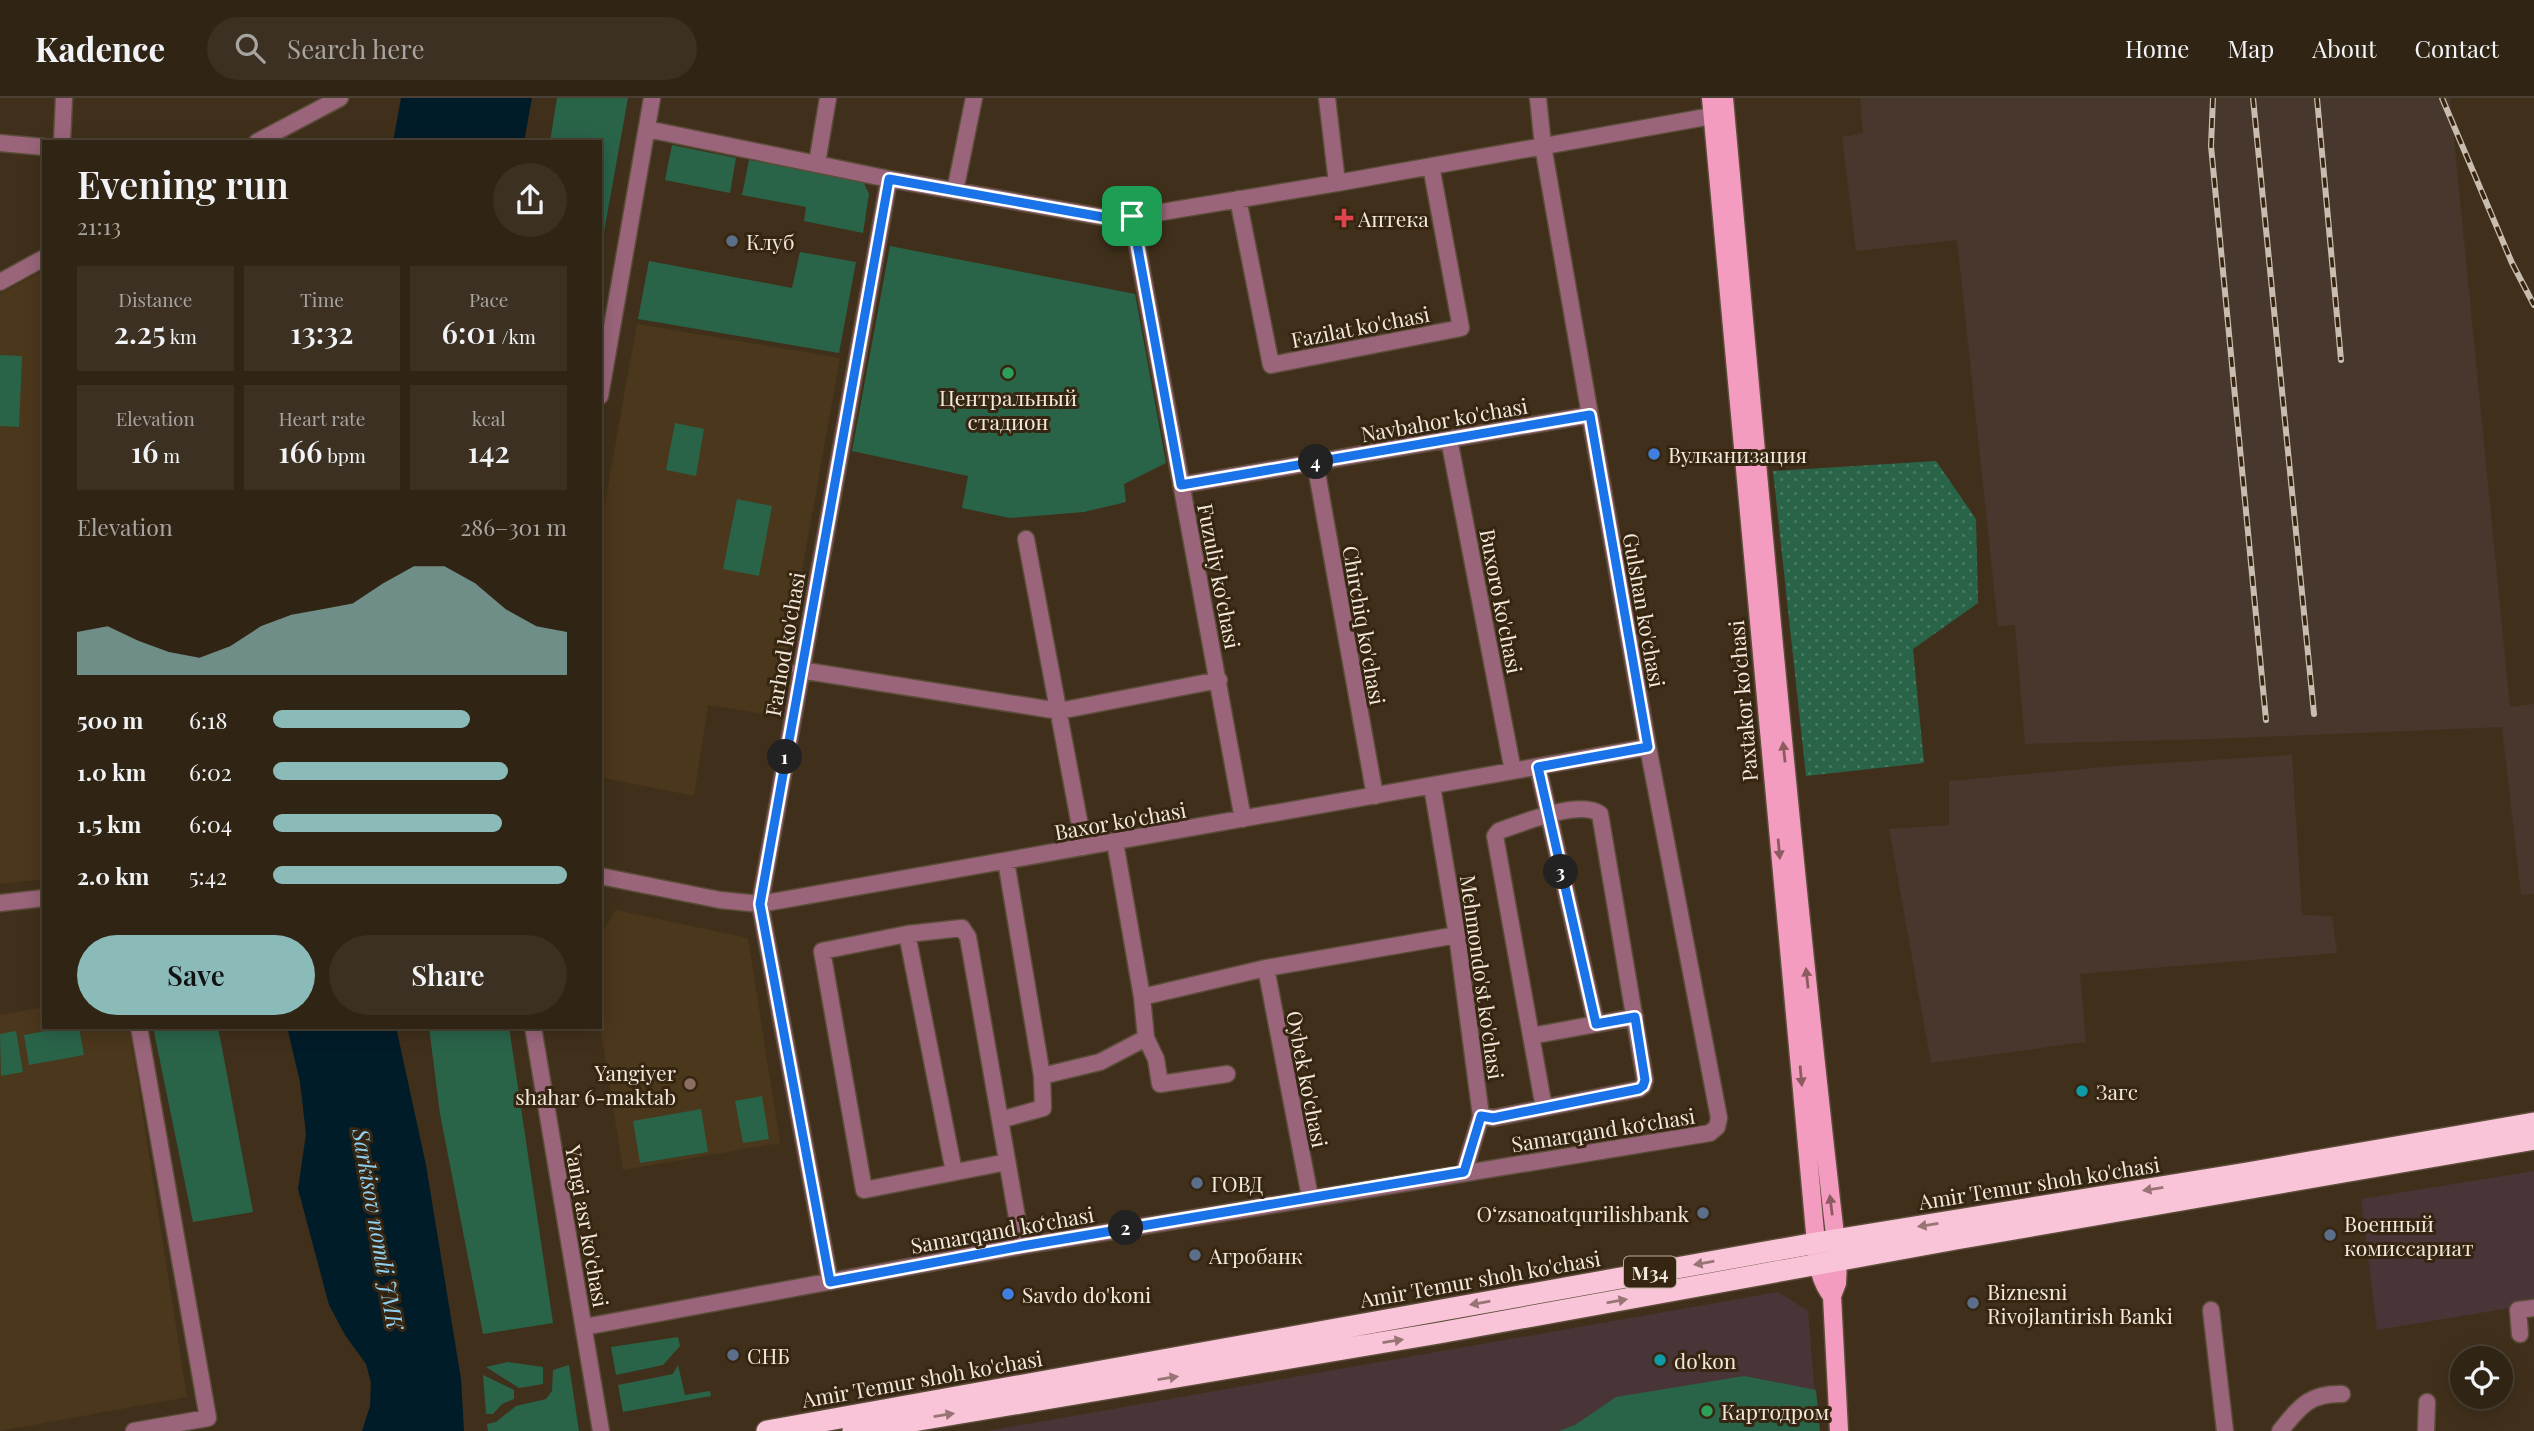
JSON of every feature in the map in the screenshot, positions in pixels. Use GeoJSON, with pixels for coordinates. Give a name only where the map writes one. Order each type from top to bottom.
{"type":"FeatureCollection","features":[{"type":"Feature","properties":{"kind":"highway","name":"Amir Temur shoh ko'chasi"},"geometry":{"type":"LineString","coordinates":[[853,1431],[1439,1333],[1827,1252],[2534,1123]]}},
{"type":"Feature","properties":{"kind":"highway","name":"Amir Temur shoh ko'chasi"},"geometry":{"type":"LineString","coordinates":[[767,1431],[1434,1311],[1827,1252],[2534,1139]]}},
{"type":"Feature","properties":{"kind":"highway"},"geometry":{"type":"LineString","coordinates":[[1434,1311],[1439,1333]]}},
{"type":"Feature","properties":{"kind":"main road","name":"Paxtakor ko'chasi"},"geometry":{"type":"LineString","coordinates":[[1718,106],[1815,1068],[1827,1252],[1823,1286],[1832,1296],[1839,1431]]}},
{"type":"Feature","properties":{"kind":"street"},"geometry":{"type":"LineString","coordinates":[[62,140],[64,98]]}},
{"type":"Feature","properties":{"kind":"street"},"geometry":{"type":"LineString","coordinates":[[261,140],[340,98]]}},
{"type":"Feature","properties":{"kind":"street"},"geometry":{"type":"LineString","coordinates":[[602,385],[652,98]]}},
{"type":"Feature","properties":{"kind":"street"},"geometry":{"type":"LineString","coordinates":[[817,163],[828,98]]}},
{"type":"Feature","properties":{"kind":"street"},"geometry":{"type":"LineString","coordinates":[[955,191],[974,98]]}},
{"type":"Feature","properties":{"kind":"street"},"geometry":{"type":"LineString","coordinates":[[1327,98],[1337,183]]}},
{"type":"Feature","properties":{"kind":"street","name":"Gulshan ko'chasi"},"geometry":{"type":"LineString","coordinates":[[1538,98],[1543,146],[1648,747],[1719,1118],[1717,1127]]}},
{"type":"Feature","properties":{"kind":"street"},"geometry":{"type":"LineString","coordinates":[[647,129],[889,179],[1108,218],[1337,183],[1543,146],[1718,106]]}},
{"type":"Feature","properties":{"kind":"street"},"geometry":{"type":"LineString","coordinates":[[0,143],[42,147]]}},
{"type":"Feature","properties":{"kind":"street","name":"Fazilat ko'chasi"},"geometry":{"type":"LineString","coordinates":[[1238,199],[1271,365],[1461,328],[1431,166]]}},
{"type":"Feature","properties":{"kind":"street","name":"Farhod ko'chasi"},"geometry":{"type":"LineString","coordinates":[[830,1282],[760,904],[889,179]]}},
{"type":"Feature","properties":{"kind":"street","name":"Fuzuliy ko'chasi"},"geometry":{"type":"LineString","coordinates":[[1132,216],[1243,819]]}},
{"type":"Feature","properties":{"kind":"street"},"geometry":{"type":"LineString","coordinates":[[0,282],[42,259]]}},
{"type":"Feature","properties":{"kind":"street","name":"Navbahor ko'chasi"},"geometry":{"type":"LineString","coordinates":[[1181,485],[1590,415]]}},
{"type":"Feature","properties":{"kind":"street","name":"Buxoro ko'chasi"},"geometry":{"type":"LineString","coordinates":[[1449,439],[1513,771]]}},
{"type":"Feature","properties":{"kind":"street","name":"Chirchiq ko'chasi"},"geometry":{"type":"LineString","coordinates":[[1315,462],[1375,796]]}},
{"type":"Feature","properties":{"kind":"street"},"geometry":{"type":"LineString","coordinates":[[1026,539],[1084,847]]}},
{"type":"Feature","properties":{"kind":"street"},"geometry":{"type":"LineString","coordinates":[[800,670],[1059,711],[1219,680]]}},
{"type":"Feature","properties":{"kind":"street","name":"Baxor ko'chasi"},"geometry":{"type":"LineString","coordinates":[[602,876],[720,900],[760,904],[1648,747]]}},
{"type":"Feature","properties":{"kind":"street"},"geometry":{"type":"LineString","coordinates":[[1538,767],[1596,1024]]}},
{"type":"Feature","properties":{"kind":"street","name":"Mehmondo'st ko'chasi"},"geometry":{"type":"LineString","coordinates":[[1432,786],[1457,935],[1481,1116],[1464,1172]]}},
{"type":"Feature","properties":{"kind":"street"},"geometry":{"type":"LineString","coordinates":[[1481,1116],[1493,1118],[1544,1108],[1639,1089],[1643,1086],[1645,1080],[1600,814],[1591,808],[1547,814],[1499,831],[1495,835],[1544,1108]]}},
{"type":"Feature","properties":{"kind":"street"},"geometry":{"type":"LineString","coordinates":[[1115,842],[1142,997],[1146,1038],[1156,1059],[1160,1084],[1227,1074]]}},
{"type":"Feature","properties":{"kind":"street"},"geometry":{"type":"LineString","coordinates":[[1000,1120],[1042,1108],[1042,1076],[1006,861]]}},
{"type":"Feature","properties":{"kind":"street"},"geometry":{"type":"LineString","coordinates":[[0,903],[42,898]]}},
{"type":"Feature","properties":{"kind":"street"},"geometry":{"type":"LineString","coordinates":[[1007,1162],[864,1190],[822,951],[907,934],[962,928],[968,937],[1022,1246]]}},
{"type":"Feature","properties":{"kind":"street"},"geometry":{"type":"LineString","coordinates":[[907,934],[954,1172]]}},
{"type":"Feature","properties":{"kind":"street"},"geometry":{"type":"LineString","coordinates":[[1142,997],[1266,968],[1457,935]]}},
{"type":"Feature","properties":{"kind":"street","name":"Oybek ko'chasi"},"geometry":{"type":"LineString","coordinates":[[1266,968],[1310,1197]]}},
{"type":"Feature","properties":{"kind":"street"},"geometry":{"type":"LineString","coordinates":[[1531,1037],[1635,1017]]}},
{"type":"Feature","properties":{"kind":"street"},"geometry":{"type":"LineString","coordinates":[[134,1431],[208,1418],[139,1029]]}},
{"type":"Feature","properties":{"kind":"street","name":"Yangi asr ko'chasi"},"geometry":{"type":"LineString","coordinates":[[533,1029],[601,1431]]}},
{"type":"Feature","properties":{"kind":"street"},"geometry":{"type":"LineString","coordinates":[[1042,1076],[1100,1062],[1146,1038]]}},
{"type":"Feature","properties":{"kind":"street","name":"Samarqand ko‘chasi"},"geometry":{"type":"LineString","coordinates":[[584,1327],[1022,1246],[1710,1133],[1717,1127]]}},
{"type":"Feature","properties":{"kind":"street"},"geometry":{"type":"LineString","coordinates":[[2520,1334],[2518,1310],[2534,1308]]}},
{"type":"Feature","properties":{"kind":"street"},"geometry":{"type":"LineString","coordinates":[[2211,1310],[2225,1431]]}},
{"type":"Feature","properties":{"kind":"street"},"geometry":{"type":"LineString","coordinates":[[2280,1431],[2299,1408],[2323,1393],[2342,1394]]}},
{"type":"Feature","properties":{"kind":"street"},"geometry":{"type":"LineString","coordinates":[[2426,1431],[2427,1402]]}},
{"type":"Feature","properties":{"kind":"shaded area"},"geometry":{"type":"Polygon","coordinates":[[[1860,98],[2450,98],[2510,707],[2534,704],[2534,894],[2521,895],[2502,727],[2025,744],[2015,625],[1998,626],[1957,240],[1856,251],[1842,137],[1863,133],[1860,98]]]}},
{"type":"Feature","properties":{"kind":"shaded area"},"geometry":{"type":"Polygon","coordinates":[[[42,271],[42,879],[0,884],[0,294],[42,271]]]}},
{"type":"Feature","properties":{"kind":"shaded area"},"geometry":{"type":"Polygon","coordinates":[[[637,324],[840,358],[776,716],[708,705],[694,796],[602,777],[602,519],[637,324]]]}},
{"type":"Feature","properties":{"kind":"shaded area"},"geometry":{"type":"Polygon","coordinates":[[[2292,755],[2302,915],[2332,916],[2337,953],[2080,974],[2086,1042],[1931,1063],[1889,829],[1949,825],[1949,781],[2115,766],[2292,755]]]}},
{"type":"Feature","properties":{"kind":"shaded area","name":"Yangiyer shahar 6-maktab"},"geometry":{"type":"Polygon","coordinates":[[[616,910],[748,938],[780,1143],[623,1170],[601,1029],[602,932],[616,910]]]}},
{"type":"Feature","properties":{"kind":"shaded area"},"geometry":{"type":"Polygon","coordinates":[[[42,1007],[42,1029],[129,1029],[187,1397],[0,1431],[0,1015],[42,1007]]]}},
{"type":"Feature","properties":{"kind":"shaded area"},"geometry":{"type":"Polygon","coordinates":[[[2534,1171],[2534,1304],[2377,1330],[2361,1199],[2534,1171]]]}},
{"type":"Feature","properties":{"kind":"shaded area"},"geometry":{"type":"Polygon","coordinates":[[[1778,1292],[1808,1311],[1818,1431],[987,1431],[1778,1292]]]}},
{"type":"Feature","properties":{"kind":"green space"},"geometry":{"type":"Polygon","coordinates":[[[557,98],[628,98],[602,243],[602,140],[550,140],[557,98]]]}},
{"type":"Feature","properties":{"kind":"green space"},"geometry":{"type":"Polygon","coordinates":[[[672,145],[736,158],[730,193],[665,180],[672,145]]]}},
{"type":"Feature","properties":{"kind":"green space"},"geometry":{"type":"Polygon","coordinates":[[[749,160],[863,181],[869,194],[863,233],[804,221],[806,207],[742,195],[749,160]]]}},
{"type":"Feature","properties":{"kind":"green space","name":"Центральный стадион"},"geometry":{"type":"Polygon","coordinates":[[[890,246],[1135,294],[1166,463],[1124,484],[1126,502],[1084,512],[1010,518],[962,508],[968,476],[852,451],[890,246]]]}},
{"type":"Feature","properties":{"kind":"green space"},"geometry":{"type":"Polygon","coordinates":[[[800,252],[856,262],[839,353],[638,319],[649,261],[792,288],[800,252]]]}},
{"type":"Feature","properties":{"kind":"green space"},"geometry":{"type":"Polygon","coordinates":[[[0,355],[22,356],[19,427],[0,426],[0,355]]]}},
{"type":"Feature","properties":{"kind":"green space"},"geometry":{"type":"Polygon","coordinates":[[[675,423],[704,429],[696,476],[666,470],[675,423]]]}},
{"type":"Feature","properties":{"kind":"green space"},"geometry":{"type":"Polygon","coordinates":[[[1936,461],[1976,519],[1978,603],[1913,649],[1924,763],[1806,776],[1773,471],[1936,461]]]}},
{"type":"Feature","properties":{"kind":"green space"},"geometry":{"type":"Polygon","coordinates":[[[737,499],[772,506],[759,576],[723,569],[737,499]]]}},
{"type":"Feature","properties":{"kind":"green space"},"geometry":{"type":"Polygon","coordinates":[[[56,1029],[79,1029],[84,1055],[29,1065],[24,1035],[56,1029]]]}},
{"type":"Feature","properties":{"kind":"green space"},"geometry":{"type":"Polygon","coordinates":[[[153,1029],[218,1029],[253,1212],[193,1222],[153,1029]]]}},
{"type":"Feature","properties":{"kind":"green space"},"geometry":{"type":"Polygon","coordinates":[[[429,1029],[509,1029],[553,1323],[483,1334],[440,1114],[429,1029]]]}},
{"type":"Feature","properties":{"kind":"green space"},"geometry":{"type":"Polygon","coordinates":[[[16,1031],[23,1072],[1,1076],[0,1034],[16,1031]]]}},
{"type":"Feature","properties":{"kind":"green space"},"geometry":{"type":"Polygon","coordinates":[[[762,1096],[769,1139],[743,1143],[735,1101],[762,1096]]]}},
{"type":"Feature","properties":{"kind":"green space"},"geometry":{"type":"Polygon","coordinates":[[[701,1109],[708,1152],[640,1163],[633,1121],[701,1109]]]}},
{"type":"Feature","properties":{"kind":"green space"},"geometry":{"type":"Polygon","coordinates":[[[678,1337],[680,1346],[663,1365],[616,1375],[611,1347],[678,1337]]]}},
{"type":"Feature","properties":{"kind":"green space"},"geometry":{"type":"Polygon","coordinates":[[[508,1362],[543,1367],[543,1384],[519,1388],[486,1367],[508,1362]]]}},
{"type":"Feature","properties":{"kind":"green space"},"geometry":{"type":"Polygon","coordinates":[[[569,1365],[579,1431],[488,1431],[487,1424],[496,1422],[516,1406],[546,1399],[552,1391],[553,1370],[569,1365]]]}},
{"type":"Feature","properties":{"kind":"green space"},"geometry":{"type":"Polygon","coordinates":[[[678,1365],[685,1395],[710,1391],[711,1396],[623,1412],[618,1385],[673,1374],[678,1365]]]}},
{"type":"Feature","properties":{"kind":"green space"},"geometry":{"type":"Polygon","coordinates":[[[483,1375],[514,1390],[514,1399],[502,1404],[493,1414],[486,1414],[483,1375]]]}},
{"type":"Feature","properties":{"kind":"green space","name":"Картодром"},"geometry":{"type":"Polygon","coordinates":[[[1744,1376],[1816,1390],[1820,1431],[1559,1431],[1575,1425],[1616,1397],[1744,1376]]]}},
{"type":"Feature","properties":{"kind":"water"},"geometry":{"type":"Polygon","coordinates":[[[401,98],[532,98],[524,140],[393,140],[401,98]]]}},
{"type":"Feature","properties":{"kind":"water","name":"Sarkisov nomli JMK"},"geometry":{"type":"Polygon","coordinates":[[[287,1029],[396,1029],[426,1165],[461,1379],[464,1431],[362,1431],[370,1406],[371,1383],[366,1364],[345,1335],[329,1305],[298,1189],[306,1134],[300,1082],[287,1029]]]}},
{"type":"Feature","properties":{"kind":"railway"},"geometry":{"type":"LineString","coordinates":[[2213,98],[2211,146],[2266,720]]}},
{"type":"Feature","properties":{"kind":"railway"},"geometry":{"type":"LineString","coordinates":[[2253,98],[2314,714]]}},
{"type":"Feature","properties":{"kind":"railway"},"geometry":{"type":"LineString","coordinates":[[2317,98],[2341,360]]}},
{"type":"Feature","properties":{"kind":"railway"},"geometry":{"type":"LineString","coordinates":[[2442,98],[2512,263],[2534,305]]}},
{"type":"Feature","properties":{"kind":"place","name":"Аптека"},"geometry":{"type":"Point","coordinates":[1344,218]}},
{"type":"Feature","properties":{"kind":"place","name":"Клуб"},"geometry":{"type":"Point","coordinates":[732,241]}},
{"type":"Feature","properties":{"kind":"place","name":"Центральный стадион"},"geometry":{"type":"Point","coordinates":[1008,373]}},
{"type":"Feature","properties":{"kind":"place","name":"Вулканизация"},"geometry":{"type":"Point","coordinates":[1654,454]}},
{"type":"Feature","properties":{"kind":"place","name":"Yangiyer shahar 6-maktab"},"geometry":{"type":"Point","coordinates":[690,1084]}},
{"type":"Feature","properties":{"kind":"place","name":"Загс"},"geometry":{"type":"Point","coordinates":[2082,1091]}},
{"type":"Feature","properties":{"kind":"place","name":"ГОВД"},"geometry":{"type":"Point","coordinates":[1197,1183]}},
{"type":"Feature","properties":{"kind":"place","name":"Oʻzsanoatqurilishbank"},"geometry":{"type":"Point","coordinates":[1703,1213]}},
{"type":"Feature","properties":{"kind":"place","name":"Военный комиссариат"},"geometry":{"type":"Point","coordinates":[2330,1235]}},
{"type":"Feature","properties":{"kind":"place","name":"Агробанк"},"geometry":{"type":"Point","coordinates":[1195,1255]}},
{"type":"Feature","properties":{"kind":"place","name":"Savdo do'koni"},"geometry":{"type":"Point","coordinates":[1008,1294]}},
{"type":"Feature","properties":{"kind":"place","name":"Biznesni Rivojlantirish Banki"},"geometry":{"type":"Point","coordinates":[1973,1303]}},
{"type":"Feature","properties":{"kind":"place","name":"СНБ"},"geometry":{"type":"Point","coordinates":[733,1355]}},
{"type":"Feature","properties":{"kind":"place","name":"do'kon"},"geometry":{"type":"Point","coordinates":[1660,1360]}},
{"type":"Feature","properties":{"kind":"place","name":"Картодром"},"geometry":{"type":"Point","coordinates":[1707,1411]}},
{"type":"Feature","properties":{"kind":"route"},"geometry":{"type":"LineString","coordinates":[[889,179],[1108,218],[1132,216],[1181,485],[1590,415],[1648,747],[1538,767],[1596,1024],[1635,1017],[1645,1080],[1639,1089],[1493,1118],[1481,1116],[1464,1172],[1022,1246],[830,1282],[760,904],[889,179]]}}]}
